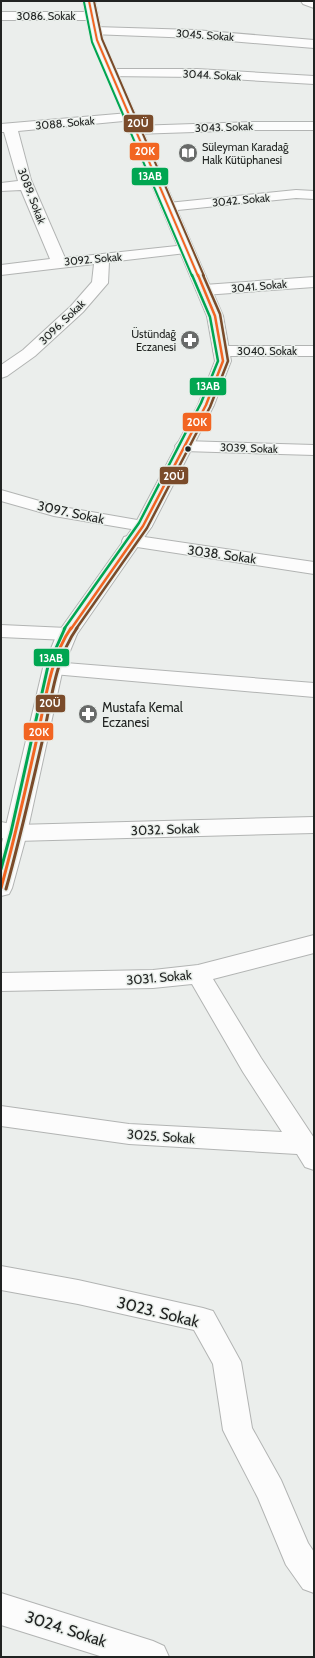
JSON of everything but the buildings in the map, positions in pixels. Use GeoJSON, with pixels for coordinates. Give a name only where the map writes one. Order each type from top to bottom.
{"type":"FeatureCollection","features":[{"type":"Feature","properties":{"kind":"street"},"geometry":{"type":"LineString","coordinates":[[307,1],[314,4]]}},
{"type":"Feature","properties":{"kind":"street","name":"3086. Sokak"},"geometry":{"type":"LineString","coordinates":[[1,16],[92,16]]}},
{"type":"Feature","properties":{"kind":"street"},"geometry":{"type":"LineString","coordinates":[[1,888],[9,831],[53,668],[67,634],[142,526],[206,405],[223,361],[216,316],[97,40],[92,16]]}},
{"type":"Feature","properties":{"kind":"street","name":"3045. Sokak"},"geometry":{"type":"LineString","coordinates":[[92,16],[196,34],[314,44]]}},
{"type":"Feature","properties":{"kind":"street","name":"3044. Sokak"},"geometry":{"type":"LineString","coordinates":[[111,73],[198,73],[314,80]]}},
{"type":"Feature","properties":{"kind":"street","name":"3043. Sokak"},"geometry":{"type":"LineString","coordinates":[[132,124],[314,126]]}},
{"type":"Feature","properties":{"kind":"street","name":"3088. Sokak"},"geometry":{"type":"LineString","coordinates":[[6,128],[132,124]]}},
{"type":"Feature","properties":{"kind":"street","name":"3089. Sokak"},"geometry":{"type":"LineString","coordinates":[[6,128],[26,185],[59,262]]}},
{"type":"Feature","properties":{"kind":"street"},"geometry":{"type":"LineString","coordinates":[[1,187],[26,185]]}},
{"type":"Feature","properties":{"kind":"street","name":"3042. Sokak"},"geometry":{"type":"LineString","coordinates":[[168,207],[296,194],[314,195]]}},
{"type":"Feature","properties":{"kind":"street","name":"3092. Sokak"},"geometry":{"type":"LineString","coordinates":[[1,270],[59,262],[102,259],[186,249]]}},
{"type":"Feature","properties":{"kind":"street","name":"3096. Sokak"},"geometry":{"type":"LineString","coordinates":[[1,373],[29,353],[77,309],[100,283],[102,259]]}},
{"type":"Feature","properties":{"kind":"street","name":"3041. Sokak"},"geometry":{"type":"LineString","coordinates":[[204,290],[314,282]]}},
{"type":"Feature","properties":{"kind":"street","name":"3040. Sokak"},"geometry":{"type":"LineString","coordinates":[[221,351],[314,351]]}},
{"type":"Feature","properties":{"kind":"street","name":"3039. Sokak"},"geometry":{"type":"LineString","coordinates":[[184,446],[314,450]]}},
{"type":"Feature","properties":{"kind":"street","name":"3097. Sokak"},"geometry":{"type":"LineString","coordinates":[[1,495],[54,511],[142,526]]}},
{"type":"Feature","properties":{"kind":"street","name":"3038. Sokak"},"geometry":{"type":"LineString","coordinates":[[131,541],[314,568]]}},
{"type":"Feature","properties":{"kind":"street"},"geometry":{"type":"LineString","coordinates":[[1,631],[67,634]]}},
{"type":"Feature","properties":{"kind":"street"},"geometry":{"type":"LineString","coordinates":[[53,668],[314,690]]}},
{"type":"Feature","properties":{"kind":"street","name":"3032. Sokak"},"geometry":{"type":"LineString","coordinates":[[9,831],[314,825]]}},
{"type":"Feature","properties":{"kind":"street","name":"3031. Sokak"},"geometry":{"type":"LineString","coordinates":[[1,982],[153,979],[198,974],[314,944]]}},
{"type":"Feature","properties":{"kind":"street"},"geometry":{"type":"LineString","coordinates":[[198,974],[252,1065],[309,1151]]}},
{"type":"Feature","properties":{"kind":"street","name":"3025. Sokak"},"geometry":{"type":"LineString","coordinates":[[1,1116],[129,1134],[309,1151]]}},
{"type":"Feature","properties":{"kind":"street","name":"3023. Sokak"},"geometry":{"type":"LineString","coordinates":[[1,1278],[78,1292],[204,1320],[227,1362],[238,1430],[270,1490],[297,1554],[314,1578]]}},
{"type":"Feature","properties":{"kind":"street","name":"3024. Sokak"},"geometry":{"type":"LineString","coordinates":[[1,1608],[153,1657]]}},
{"type":"Feature","properties":{"kind":"transit line","name":"20K"},"geometry":{"type":"LineString","coordinates":[[1,888],[16,833],[53,668],[67,634],[143,526],[206,405],[223,361],[215,316],[97,40],[89,1]]}},
{"type":"Feature","properties":{"kind":"transit line","name":"20Ü"},"geometry":{"type":"LineString","coordinates":[[6,889],[21,834],[58,670],[71,636],[147,528],[210,407],[228,361],[220,314],[102,39],[94,1]]}},
{"type":"Feature","properties":{"kind":"transit line","name":"13AB"},"geometry":{"type":"LineString","coordinates":[[1,869],[11,832],[48,666],[63,631],[139,523],[201,403],[218,361],[210,317],[92,42],[84,2]]}},
{"type":"Feature","properties":{"kind":"place","name":"Süleyman Karadağ Halk Kütüphanesi"},"geometry":{"type":"Point","coordinates":[188,153]}},
{"type":"Feature","properties":{"kind":"place","name":"Üstündağ Eczanesi"},"geometry":{"type":"Point","coordinates":[190,340]}},
{"type":"Feature","properties":{"kind":"place","name":"Mustafa Kemal Eczanesi"},"geometry":{"type":"Point","coordinates":[88,714]}}]}
